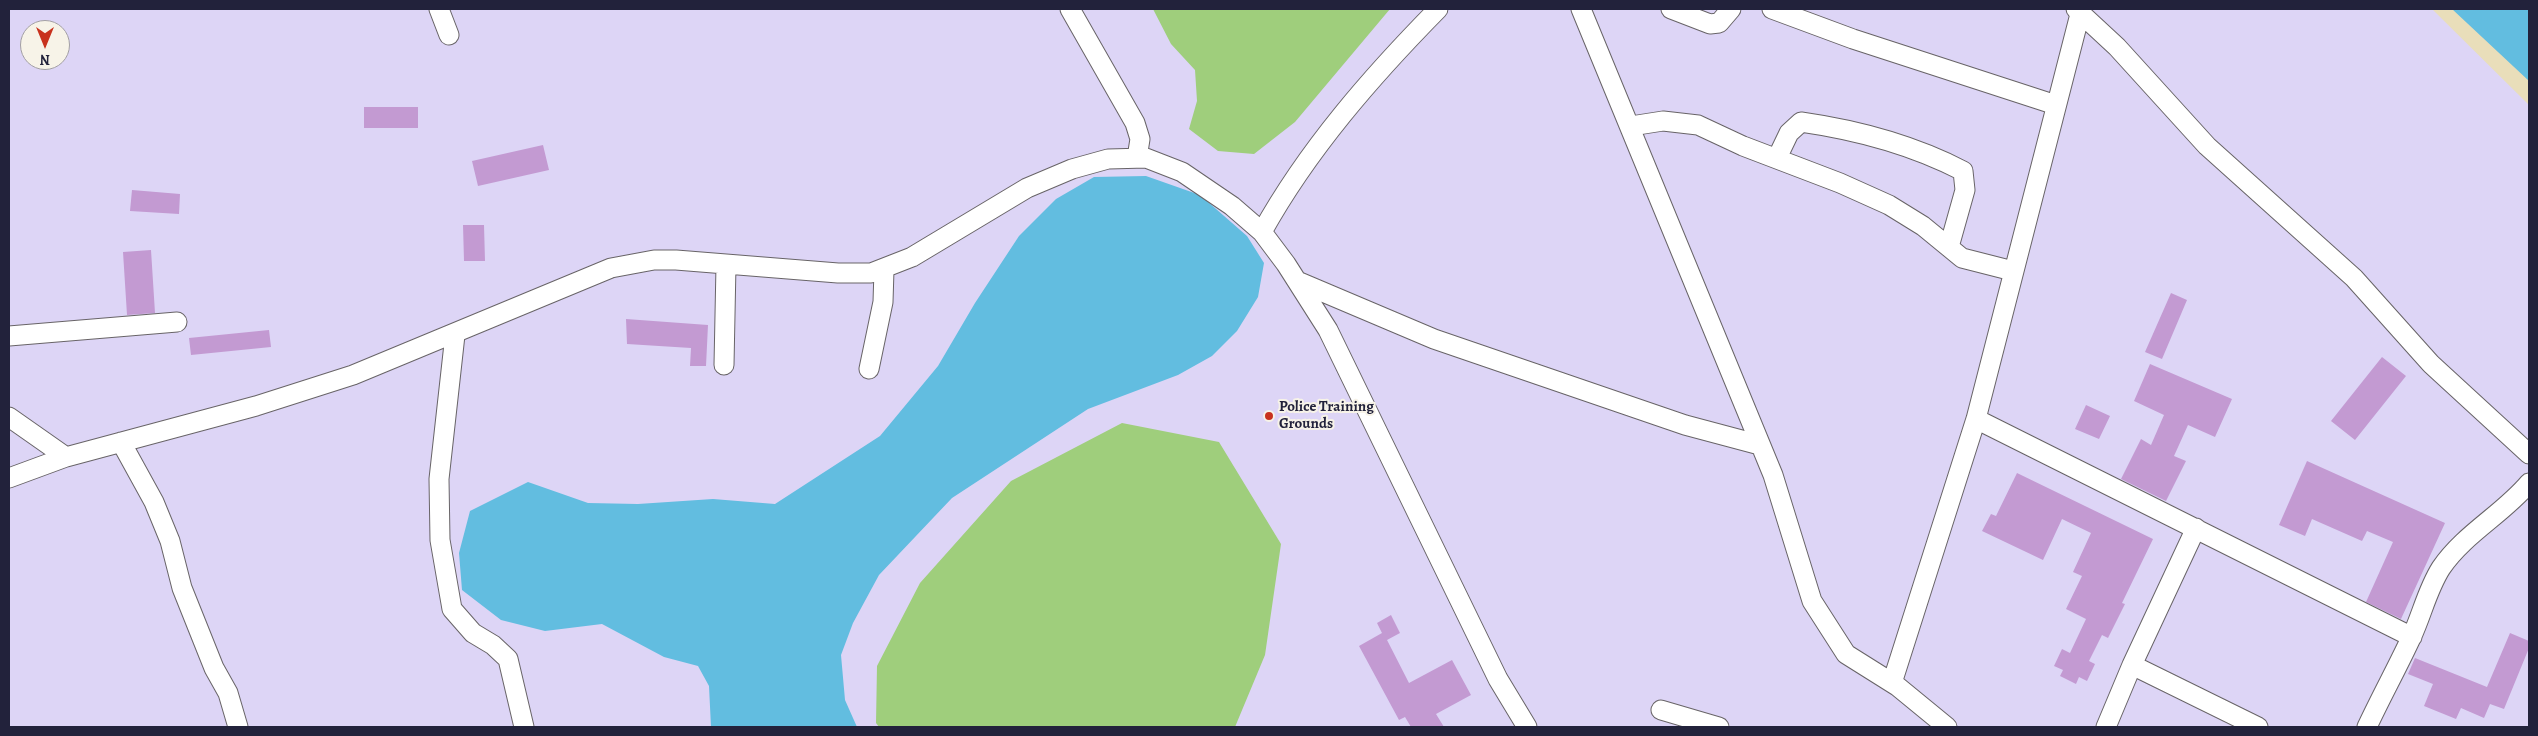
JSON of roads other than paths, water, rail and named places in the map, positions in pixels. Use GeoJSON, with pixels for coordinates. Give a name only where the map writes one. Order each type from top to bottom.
{"type":"FeatureCollection","features":[{"type":"Feature","properties":{"kind":"street"},"geometry":{"type":"LineString","coordinates":[[439,9],[449,35]]}},
{"type":"Feature","properties":{"kind":"street"},"geometry":{"type":"LineString","coordinates":[[1070,9],[1135,123],[1140,139],[1137,158]]}},
{"type":"Feature","properties":{"kind":"street"},"geometry":{"type":"LineString","coordinates":[[1262,232],[1276,207],[1323,141],[1389,58],[1438,9]]}},
{"type":"Feature","properties":{"kind":"street"},"geometry":{"type":"LineString","coordinates":[[1584,9],[1773,475],[1812,601],[1846,654],[1892,683],[1947,727]]}},
{"type":"Feature","properties":{"kind":"street"},"geometry":{"type":"LineString","coordinates":[[1672,9],[1710,24],[1719,23],[1731,9]]}},
{"type":"Feature","properties":{"kind":"street"},"geometry":{"type":"LineString","coordinates":[[1772,9],[1854,39],[2056,105]]}},
{"type":"Feature","properties":{"kind":"street"},"geometry":{"type":"LineString","coordinates":[[1892,683],[1976,420],[2078,11],[2117,47],[2207,146],[2354,278],[2432,364],[2529,454]]}},
{"type":"Feature","properties":{"kind":"street"},"geometry":{"type":"LineString","coordinates":[[1630,126],[1663,121],[1698,125],[1743,146],[1777,158],[1889,205],[1923,226],[1968,260],[2013,271]]}},
{"type":"Feature","properties":{"kind":"street"},"geometry":{"type":"LineString","coordinates":[[1777,158],[1789,133],[1801,122],[1875,137],[1945,162],[1963,171],[1964,190],[1949,247]]}},
{"type":"Feature","properties":{"kind":"street"},"geometry":{"type":"LineString","coordinates":[[9,478],[66,457],[310,390],[353,375],[455,335],[513,307],[611,268],[654,260],[852,273],[884,270],[912,257],[1036,184],[1072,169],[1108,159],[1146,158],[1182,172],[1232,206],[1262,232],[1296,281],[1328,330],[1498,679],[1527,727]]}},
{"type":"Feature","properties":{"kind":"street"},"geometry":{"type":"LineString","coordinates":[[724,365],[726,265]]}},
{"type":"Feature","properties":{"kind":"street"},"geometry":{"type":"LineString","coordinates":[[869,369],[883,302],[884,270]]}},
{"type":"Feature","properties":{"kind":"street"},"geometry":{"type":"LineString","coordinates":[[1296,281],[1434,339],[1684,425],[1760,445]]}},
{"type":"Feature","properties":{"kind":"street"},"geometry":{"type":"LineString","coordinates":[[9,336],[177,322]]}},
{"type":"Feature","properties":{"kind":"street"},"geometry":{"type":"LineString","coordinates":[[455,335],[439,480],[440,540],[452,609],[473,633],[493,645],[508,659],[524,727]]}},
{"type":"Feature","properties":{"kind":"street"},"geometry":{"type":"LineString","coordinates":[[9,417],[66,457]]}},
{"type":"Feature","properties":{"kind":"street"},"geometry":{"type":"LineString","coordinates":[[1976,420],[2412,637]]}},
{"type":"Feature","properties":{"kind":"street"},"geometry":{"type":"LineString","coordinates":[[121,442],[154,502],[170,541],[182,588],[214,668],[228,693],[238,727]]}},
{"type":"Feature","properties":{"kind":"street"},"geometry":{"type":"LineString","coordinates":[[2367,727],[2412,637],[2429,591],[2442,567],[2474,533],[2517,498],[2529,483]]}},
{"type":"Feature","properties":{"kind":"street"},"geometry":{"type":"LineString","coordinates":[[2106,727],[2132,665],[2196,528]]}},
{"type":"Feature","properties":{"kind":"street"},"geometry":{"type":"LineString","coordinates":[[2132,665],[2258,727]]}},
{"type":"Feature","properties":{"kind":"street"},"geometry":{"type":"LineString","coordinates":[[1661,710],[1719,727]]}},
{"type":"Feature","properties":{"kind":"water"},"geometry":{"type":"Polygon","coordinates":[[[2452,9],[2529,9],[2529,81],[2452,9]]]}},
{"type":"Feature","properties":{"kind":"water"},"geometry":{"type":"Polygon","coordinates":[[[1146,176],[1200,195],[1247,236],[1264,263],[1258,297],[1237,331],[1212,356],[1178,375],[1088,409],[952,498],[879,575],[853,623],[841,655],[845,700],[857,727],[711,727],[709,686],[698,666],[664,657],[602,624],[545,631],[501,620],[462,590],[459,553],[470,511],[528,482],[588,503],[638,504],[713,499],[775,504],[880,436],[938,366],[975,303],[1019,236],[1056,199],[1094,177],[1146,176]]]}},
{"type":"Feature","properties":{"kind":"place","name":"Police Training Grounds"},"geometry":{"type":"Point","coordinates":[1269,416]}}]}
